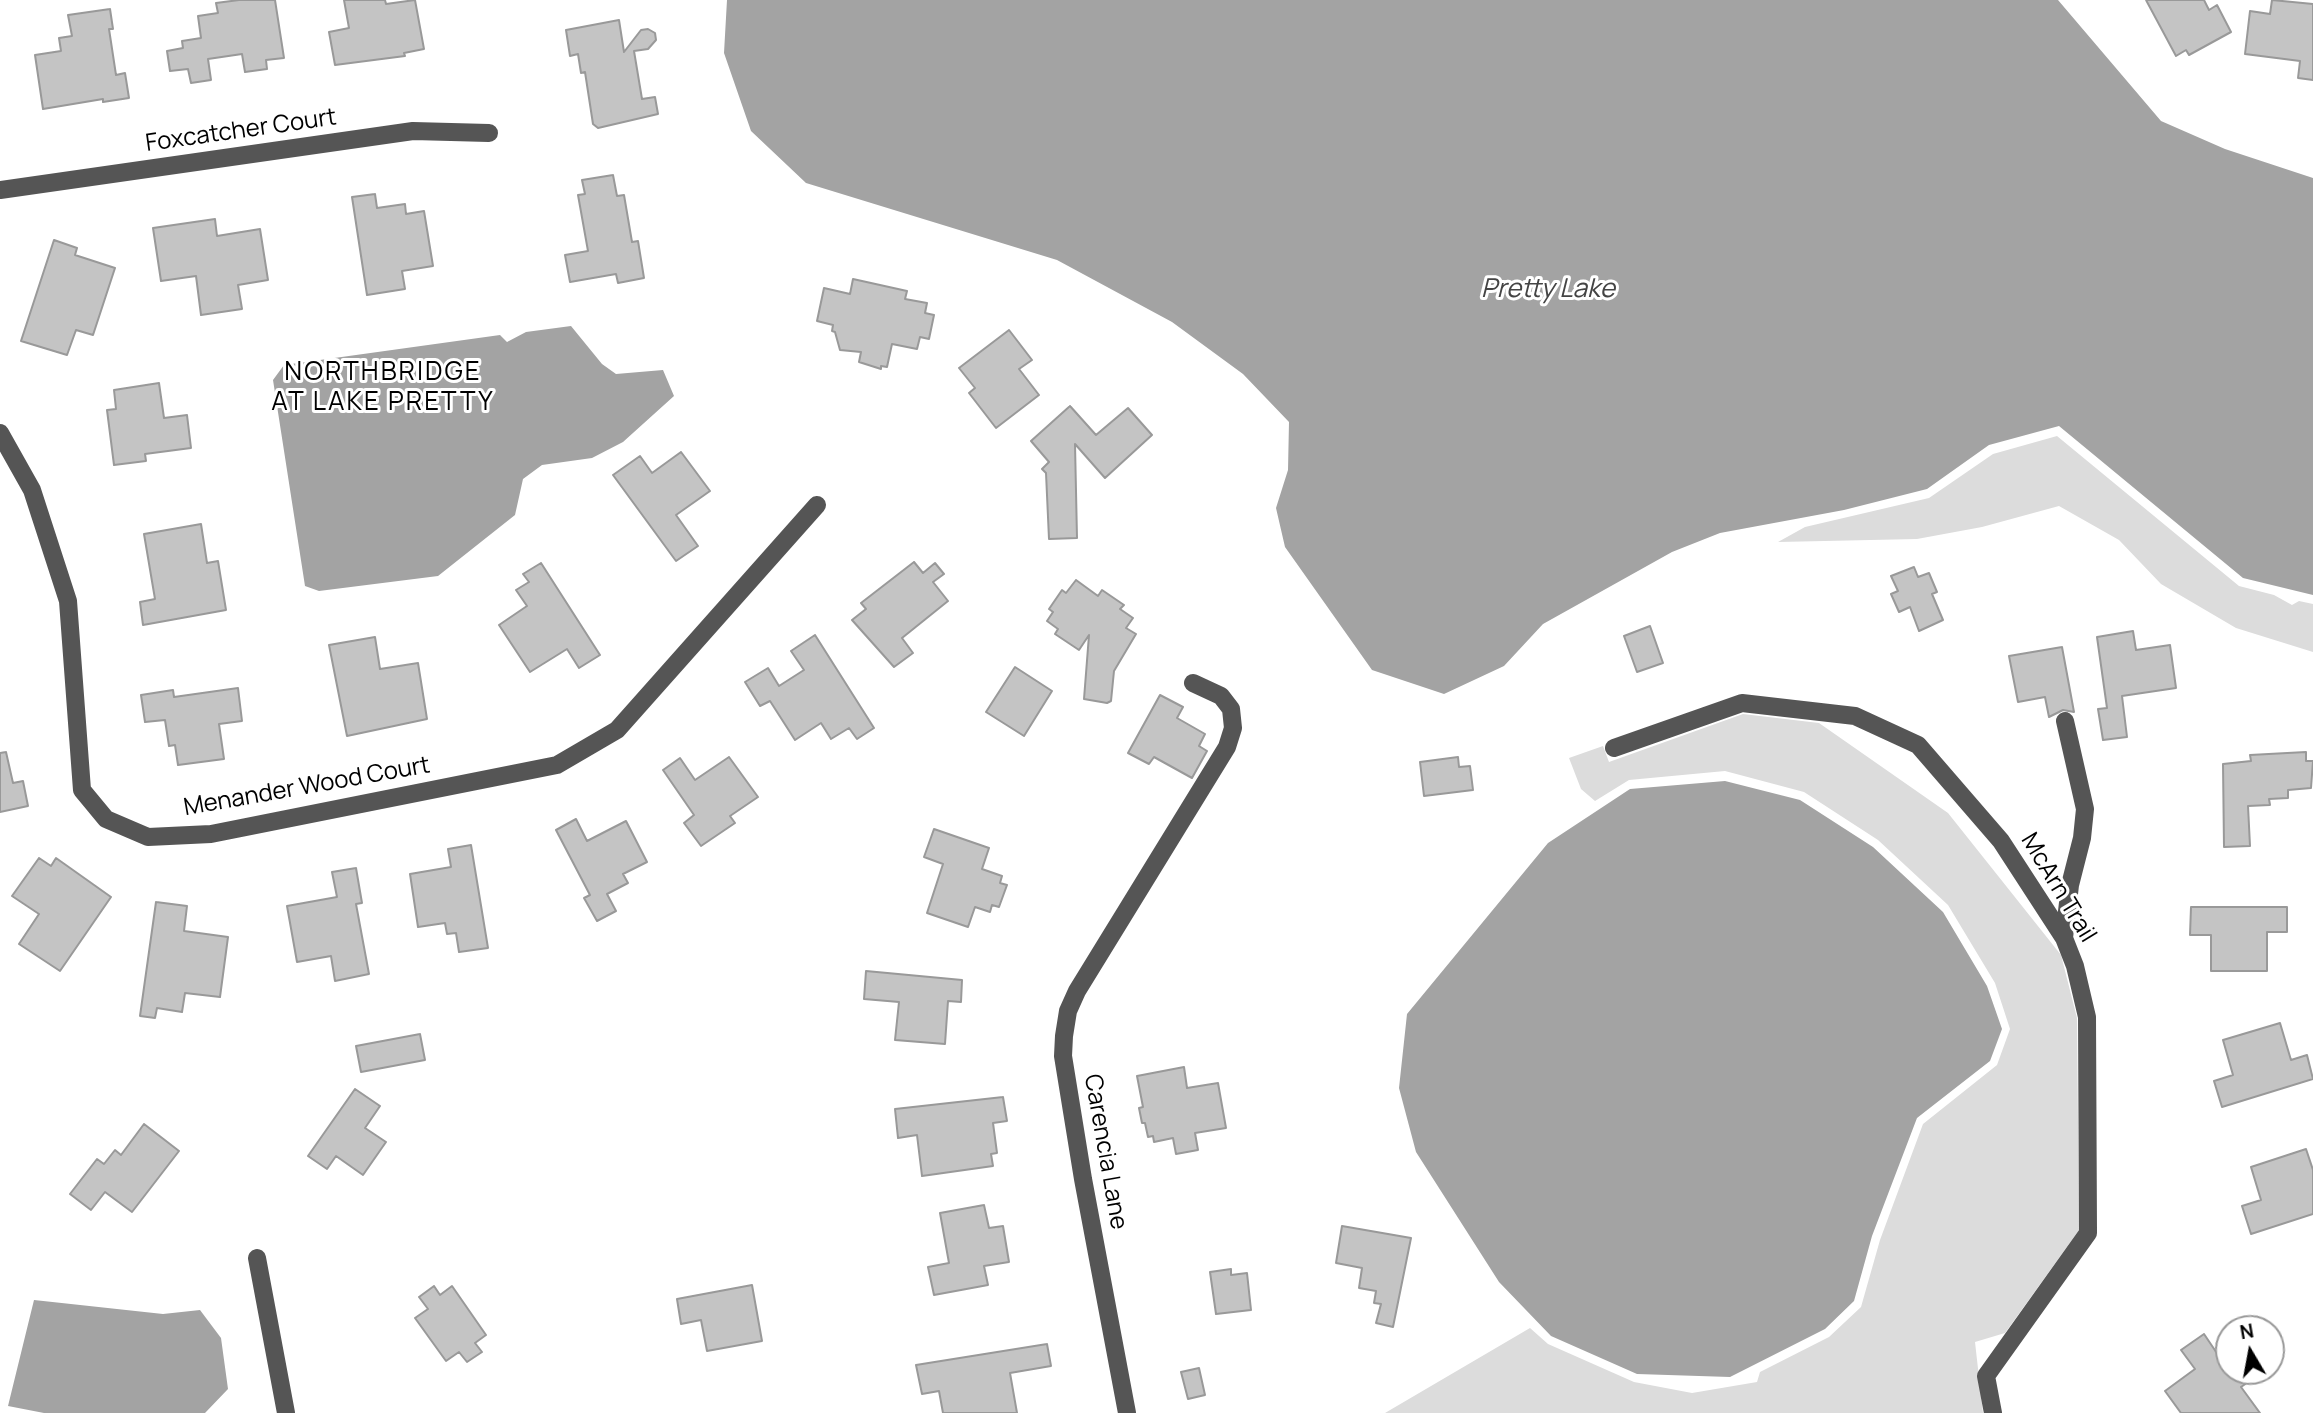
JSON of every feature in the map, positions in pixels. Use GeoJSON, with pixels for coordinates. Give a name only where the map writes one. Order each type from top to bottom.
{"type":"FeatureCollection","features":[{"type":"Feature","properties":{"kind":"street","name":"Foxcatcher Court"},"geometry":{"type":"LineString","coordinates":[[0,190],[413,131],[489,133]]}},
{"type":"Feature","properties":{"kind":"street","name":"Menander Wood Court"},"geometry":{"type":"LineString","coordinates":[[0,433],[32,490],[68,601],[82,790],[106,819],[148,837],[211,834],[557,765],[617,730],[817,505]]}},
{"type":"Feature","properties":{"kind":"street","name":"Carencia Lane"},"geometry":{"type":"LineString","coordinates":[[1126,1413],[1063,1056],[1068,1011],[1227,747],[1233,728],[1231,709],[1221,696],[1193,683]]}},
{"type":"Feature","properties":{"kind":"street","name":"McArn Trail"},"geometry":{"type":"LineString","coordinates":[[1614,748],[1742,703],[1855,716],[1918,745],[2001,841],[2064,938],[2076,966],[2087,1017],[2088,1233],[1986,1376],[1993,1413]]}},
{"type":"Feature","properties":{"kind":"street"},"geometry":{"type":"LineString","coordinates":[[2064,938],[2070,885],[2082,838],[2085,809],[2065,721]]}},
{"type":"Feature","properties":{"kind":"street"},"geometry":{"type":"LineString","coordinates":[[257,1258],[286,1413]]}},
{"type":"Feature","properties":{"kind":"shaded area"},"geometry":{"type":"Polygon","coordinates":[[[2057,436],[2239,586],[2274,595],[2292,605],[2299,601],[2313,604],[2313,652],[2236,628],[2161,584],[2119,540],[2059,506],[1982,527],[1917,539],[1778,542],[1805,527],[1929,498],[1993,454],[2057,436]]]}},
{"type":"Feature","properties":{"kind":"shaded area"},"geometry":{"type":"Polygon","coordinates":[[[1743,714],[1819,723],[1948,813],[2061,955],[2077,1018],[2079,1230],[2005,1333],[1975,1342],[1983,1413],[1385,1413],[1530,1328],[1548,1344],[1634,1382],[1692,1393],[1757,1382],[1760,1372],[1829,1337],[1861,1307],[1880,1240],[1923,1124],[1997,1065],[2010,1029],[1995,983],[1948,905],[1878,840],[1804,792],[1725,771],[1629,780],[1595,801],[1581,789],[1569,758],[1603,746],[1609,762],[1743,714]]]}},
{"type":"Feature","properties":{"kind":"water","name":"Pretty Lake"},"geometry":{"type":"Polygon","coordinates":[[[727,0],[2058,0],[2161,121],[2225,149],[2313,178],[2313,595],[2243,578],[2059,426],[1989,445],[1927,489],[1844,510],[1720,533],[1672,552],[1543,624],[1504,666],[1444,694],[1372,670],[1285,547],[1276,508],[1288,470],[1289,422],[1243,374],[1172,322],[1057,260],[806,183],[751,131],[724,53],[727,0]]]}},
{"type":"Feature","properties":{"kind":"water"},"geometry":{"type":"Polygon","coordinates":[[[571,326],[602,364],[616,374],[663,370],[674,396],[623,442],[592,458],[542,465],[523,479],[515,515],[438,576],[319,591],[305,586],[273,380],[284,365],[500,335],[507,342],[526,332],[571,326]]]}},
{"type":"Feature","properties":{"kind":"water"},"geometry":{"type":"Polygon","coordinates":[[[1725,781],[1800,800],[1873,847],[1943,912],[1987,986],[2002,1029],[1990,1061],[1917,1118],[1872,1236],[1854,1301],[1825,1329],[1730,1377],[1637,1374],[1551,1336],[1499,1282],[1416,1152],[1399,1088],[1407,1014],[1548,843],[1630,789],[1725,781]]]}},
{"type":"Feature","properties":{"kind":"water"},"geometry":{"type":"Polygon","coordinates":[[[34,1300],[163,1314],[200,1310],[221,1338],[228,1389],[205,1413],[44,1413],[8,1406],[34,1300]]]}},
{"type":"Feature","properties":{"kind":"building"},"geometry":{"type":"Polygon","coordinates":[[[275,0],[284,58],[266,60],[267,69],[245,72],[242,54],[208,59],[211,80],[191,83],[188,69],[170,71],[167,51],[183,48],[182,41],[201,38],[198,16],[218,13],[216,3],[275,0]]]}},
{"type":"Feature","properties":{"kind":"building"},"geometry":{"type":"Polygon","coordinates":[[[344,0],[385,0],[386,4],[415,0],[424,49],[404,53],[405,56],[335,65],[329,32],[349,28],[344,0]]]}},
{"type":"Feature","properties":{"kind":"building"},"geometry":{"type":"Polygon","coordinates":[[[2146,0],[2204,0],[2209,10],[2217,5],[2231,32],[2189,55],[2186,50],[2176,56],[2146,0]]]}},
{"type":"Feature","properties":{"kind":"building"},"geometry":{"type":"Polygon","coordinates":[[[2272,0],[2313,4],[2313,80],[2298,78],[2300,61],[2245,54],[2250,11],[2270,14],[2272,0]]]}},
{"type":"Feature","properties":{"kind":"building"},"geometry":{"type":"Polygon","coordinates":[[[110,9],[113,29],[109,29],[116,75],[125,73],[129,98],[103,102],[103,99],[43,109],[35,55],[61,51],[59,38],[72,36],[68,15],[110,9]]]}},
{"type":"Feature","properties":{"kind":"building"},"geometry":{"type":"Polygon","coordinates":[[[619,20],[624,52],[641,30],[648,29],[655,33],[656,40],[648,49],[634,51],[642,99],[655,97],[658,114],[598,128],[593,124],[585,72],[581,73],[578,54],[570,56],[566,30],[619,20]]]}},
{"type":"Feature","properties":{"kind":"building"},"geometry":{"type":"Polygon","coordinates":[[[613,175],[617,196],[624,195],[632,242],[638,241],[644,278],[618,283],[616,274],[570,282],[565,255],[588,251],[578,195],[585,194],[582,180],[613,175]]]}},
{"type":"Feature","properties":{"kind":"building"},"geometry":{"type":"Polygon","coordinates":[[[375,194],[377,208],[405,204],[406,214],[424,211],[433,266],[402,271],[405,289],[367,295],[352,197],[375,194]]]}},
{"type":"Feature","properties":{"kind":"building"},"geometry":{"type":"Polygon","coordinates":[[[215,219],[217,236],[260,229],[268,280],[238,285],[242,309],[201,315],[196,276],[161,281],[153,228],[215,219]]]}},
{"type":"Feature","properties":{"kind":"building"},"geometry":{"type":"Polygon","coordinates":[[[54,240],[77,248],[75,255],[115,268],[93,335],[76,330],[67,355],[21,341],[54,240]]]}},
{"type":"Feature","properties":{"kind":"building"},"geometry":{"type":"Polygon","coordinates":[[[853,279],[907,291],[905,299],[927,303],[925,313],[934,315],[929,339],[920,337],[917,349],[892,344],[887,367],[881,366],[881,369],[859,362],[861,352],[840,350],[835,332],[832,331],[833,325],[817,321],[824,288],[850,294],[853,279]]]}},
{"type":"Feature","properties":{"kind":"building"},"geometry":{"type":"Polygon","coordinates":[[[1009,330],[1032,360],[1019,369],[1039,395],[996,428],[969,393],[975,388],[959,368],[1009,330]]]}},
{"type":"Feature","properties":{"kind":"building"},"geometry":{"type":"Polygon","coordinates":[[[159,383],[164,418],[187,415],[191,448],[145,454],[146,461],[114,465],[107,410],[116,409],[114,390],[159,383]]]}},
{"type":"Feature","properties":{"kind":"building"},"geometry":{"type":"Polygon","coordinates":[[[1070,406],[1096,435],[1128,408],[1152,435],[1105,478],[1075,444],[1077,538],[1049,539],[1046,473],[1042,469],[1049,462],[1031,441],[1070,406]]]}},
{"type":"Feature","properties":{"kind":"building"},"geometry":{"type":"Polygon","coordinates":[[[681,452],[710,491],[676,515],[698,546],[676,561],[613,475],[640,456],[652,473],[681,452]]]}},
{"type":"Feature","properties":{"kind":"building"},"geometry":{"type":"Polygon","coordinates":[[[201,524],[207,563],[218,561],[226,610],[143,625],[140,602],[155,599],[144,534],[201,524]]]}},
{"type":"Feature","properties":{"kind":"building"},"geometry":{"type":"Polygon","coordinates":[[[914,562],[923,573],[935,563],[944,574],[933,582],[948,601],[902,638],[913,653],[894,667],[852,620],[866,609],[861,603],[914,562]]]}},
{"type":"Feature","properties":{"kind":"building"},"geometry":{"type":"Polygon","coordinates":[[[541,563],[600,655],[579,668],[567,649],[530,672],[499,625],[527,606],[516,590],[529,582],[523,574],[541,563]]]}},
{"type":"Feature","properties":{"kind":"building"},"geometry":{"type":"Polygon","coordinates":[[[1914,567],[1918,577],[1929,573],[1937,592],[1932,594],[1943,620],[1919,631],[1910,607],[1899,612],[1891,594],[1898,591],[1891,576],[1914,567]]]}},
{"type":"Feature","properties":{"kind":"building"},"geometry":{"type":"Polygon","coordinates":[[[1076,580],[1098,596],[1102,590],[1124,605],[1120,609],[1133,618],[1126,628],[1136,634],[1114,671],[1111,701],[1107,703],[1084,699],[1089,635],[1079,650],[1055,634],[1058,629],[1047,621],[1053,612],[1049,609],[1062,590],[1066,593],[1076,580]]]}},
{"type":"Feature","properties":{"kind":"building"},"geometry":{"type":"Polygon","coordinates":[[[1650,626],[1663,663],[1637,672],[1624,636],[1650,626]]]}},
{"type":"Feature","properties":{"kind":"building"},"geometry":{"type":"Polygon","coordinates":[[[2133,631],[2136,650],[2170,645],[2176,688],[2122,696],[2127,737],[2103,740],[2098,709],[2107,708],[2097,637],[2133,631]]]}},
{"type":"Feature","properties":{"kind":"building"},"geometry":{"type":"Polygon","coordinates":[[[815,635],[874,728],[857,739],[849,728],[831,739],[821,723],[795,740],[770,701],[760,706],[745,682],[768,668],[779,686],[804,670],[791,651],[815,635]]]}},
{"type":"Feature","properties":{"kind":"building"},"geometry":{"type":"Polygon","coordinates":[[[375,637],[380,669],[418,663],[427,719],[347,736],[329,645],[375,637]]]}},
{"type":"Feature","properties":{"kind":"building"},"geometry":{"type":"Polygon","coordinates":[[[2062,647],[2074,712],[2063,710],[2049,717],[2045,697],[2018,702],[2009,656],[2062,647]]]}},
{"type":"Feature","properties":{"kind":"building"},"geometry":{"type":"Polygon","coordinates":[[[1015,667],[1052,691],[1024,736],[986,712],[1015,667]]]}},
{"type":"Feature","properties":{"kind":"building"},"geometry":{"type":"Polygon","coordinates":[[[238,688],[242,721],[219,724],[224,759],[178,765],[175,745],[169,746],[165,720],[145,722],[141,695],[173,690],[174,697],[238,688]]]}},
{"type":"Feature","properties":{"kind":"building"},"geometry":{"type":"Polygon","coordinates":[[[1160,695],[1183,707],[1177,718],[1205,734],[1199,746],[1207,751],[1192,778],[1154,757],[1149,764],[1128,753],[1160,695]]]}},
{"type":"Feature","properties":{"kind":"building"},"geometry":{"type":"Polygon","coordinates":[[[6,752],[13,783],[23,781],[28,806],[0,812],[0,753],[6,752]]]}},
{"type":"Feature","properties":{"kind":"building"},"geometry":{"type":"Polygon","coordinates":[[[2306,752],[2306,761],[2313,761],[2311,788],[2288,790],[2288,798],[2269,799],[2270,805],[2248,806],[2250,846],[2224,847],[2223,764],[2251,761],[2250,755],[2306,752]]]}},
{"type":"Feature","properties":{"kind":"building"},"geometry":{"type":"Polygon","coordinates":[[[729,757],[758,797],[730,816],[735,823],[701,846],[684,823],[694,815],[663,770],[680,758],[695,780],[729,757]]]}},
{"type":"Feature","properties":{"kind":"building"},"geometry":{"type":"Polygon","coordinates":[[[1458,757],[1459,767],[1470,766],[1473,790],[1424,796],[1420,762],[1458,757]]]}},
{"type":"Feature","properties":{"kind":"building"},"geometry":{"type":"Polygon","coordinates":[[[576,819],[587,841],[626,821],[647,862],[623,874],[628,883],[607,894],[616,911],[597,921],[584,898],[590,895],[556,830],[576,819]]]}},
{"type":"Feature","properties":{"kind":"building"},"geometry":{"type":"Polygon","coordinates":[[[934,829],[989,848],[982,869],[1002,876],[1000,883],[1007,885],[999,907],[992,905],[990,912],[975,907],[968,927],[927,913],[943,864],[924,857],[934,829]]]}},
{"type":"Feature","properties":{"kind":"building"},"geometry":{"type":"Polygon","coordinates":[[[471,845],[488,948],[459,952],[456,933],[447,934],[445,923],[418,927],[410,874],[451,867],[448,849],[471,845]]]}},
{"type":"Feature","properties":{"kind":"building"},"geometry":{"type":"Polygon","coordinates":[[[39,858],[51,866],[56,858],[111,897],[60,971],[19,944],[39,914],[12,896],[39,858]]]}},
{"type":"Feature","properties":{"kind":"building"},"geometry":{"type":"Polygon","coordinates":[[[356,868],[362,903],[356,904],[369,974],[335,981],[331,956],[297,962],[287,906],[337,897],[332,872],[356,868]]]}},
{"type":"Feature","properties":{"kind":"building"},"geometry":{"type":"Polygon","coordinates":[[[156,902],[187,906],[184,931],[228,937],[220,997],[185,993],[182,1012],[157,1008],[155,1018],[140,1016],[156,902]]]}},
{"type":"Feature","properties":{"kind":"building"},"geometry":{"type":"Polygon","coordinates":[[[2191,907],[2287,907],[2287,932],[2267,932],[2267,971],[2211,971],[2211,935],[2190,935],[2191,907]]]}},
{"type":"Feature","properties":{"kind":"building"},"geometry":{"type":"Polygon","coordinates":[[[866,971],[962,980],[961,1002],[948,1001],[945,1044],[895,1040],[899,1002],[864,999],[866,971]]]}},
{"type":"Feature","properties":{"kind":"building"},"geometry":{"type":"Polygon","coordinates":[[[2280,1023],[2291,1060],[2307,1055],[2313,1079],[2222,1107],[2214,1081],[2233,1075],[2223,1040],[2280,1023]]]}},
{"type":"Feature","properties":{"kind":"building"},"geometry":{"type":"Polygon","coordinates":[[[420,1034],[425,1060],[361,1072],[356,1046],[420,1034]]]}},
{"type":"Feature","properties":{"kind":"building"},"geometry":{"type":"Polygon","coordinates":[[[1184,1067],[1187,1088],[1218,1083],[1226,1128],[1195,1133],[1198,1150],[1176,1154],[1173,1138],[1154,1142],[1153,1136],[1148,1137],[1139,1108],[1143,1107],[1137,1076],[1184,1067]]]}},
{"type":"Feature","properties":{"kind":"building"},"geometry":{"type":"Polygon","coordinates":[[[355,1089],[380,1106],[365,1128],[386,1142],[363,1175],[336,1156],[327,1169],[308,1156],[355,1089]]]}},
{"type":"Feature","properties":{"kind":"building"},"geometry":{"type":"Polygon","coordinates":[[[1003,1097],[1007,1121],[993,1123],[997,1153],[991,1154],[993,1166],[922,1176],[917,1135],[898,1138],[895,1109],[1003,1097]]]}},
{"type":"Feature","properties":{"kind":"building"},"geometry":{"type":"Polygon","coordinates":[[[144,1124],[179,1151],[132,1212],[105,1192],[91,1210],[70,1194],[97,1159],[104,1164],[115,1150],[121,1155],[144,1124]]]}},
{"type":"Feature","properties":{"kind":"building"},"geometry":{"type":"Polygon","coordinates":[[[2306,1149],[2313,1170],[2313,1214],[2251,1234],[2242,1206],[2261,1200],[2251,1167],[2306,1149]]]}},
{"type":"Feature","properties":{"kind":"building"},"geometry":{"type":"Polygon","coordinates":[[[984,1205],[989,1228],[1003,1226],[1009,1262],[984,1266],[988,1285],[934,1295],[928,1267],[949,1263],[940,1213],[984,1205]]]}},
{"type":"Feature","properties":{"kind":"building"},"geometry":{"type":"Polygon","coordinates":[[[1342,1226],[1411,1238],[1393,1327],[1376,1323],[1381,1304],[1374,1303],[1376,1291],[1359,1288],[1362,1268],[1336,1263],[1342,1226]]]}},
{"type":"Feature","properties":{"kind":"building"},"geometry":{"type":"Polygon","coordinates":[[[1231,1269],[1231,1275],[1247,1273],[1251,1310],[1216,1314],[1210,1272],[1231,1269]]]}},
{"type":"Feature","properties":{"kind":"building"},"geometry":{"type":"Polygon","coordinates":[[[752,1285],[762,1341],[707,1351],[701,1320],[681,1324],[677,1299],[752,1285]]]}},
{"type":"Feature","properties":{"kind":"building"},"geometry":{"type":"Polygon","coordinates":[[[434,1286],[440,1295],[452,1286],[486,1335],[475,1343],[482,1352],[467,1362],[459,1352],[446,1361],[415,1318],[428,1309],[419,1297],[434,1286]]]}},
{"type":"Feature","properties":{"kind":"building"},"geometry":{"type":"Polygon","coordinates":[[[2204,1334],[2215,1350],[2215,1385],[2244,1385],[2241,1387],[2260,1413],[2181,1413],[2165,1391],[2195,1369],[2181,1350],[2204,1334]]]}},
{"type":"Feature","properties":{"kind":"building"},"geometry":{"type":"Polygon","coordinates":[[[1047,1344],[1051,1366],[1010,1373],[1017,1413],[943,1413],[939,1391],[922,1394],[916,1365],[1047,1344]]]}},
{"type":"Feature","properties":{"kind":"building"},"geometry":{"type":"Polygon","coordinates":[[[1199,1368],[1205,1395],[1188,1399],[1181,1372],[1199,1368]]]}},
{"type":"Feature","properties":{"kind":"district","name":"NORTHBRIDGE AT LAKE PRETTY"},"geometry":{"type":"Point","coordinates":[383,388]}}]}
